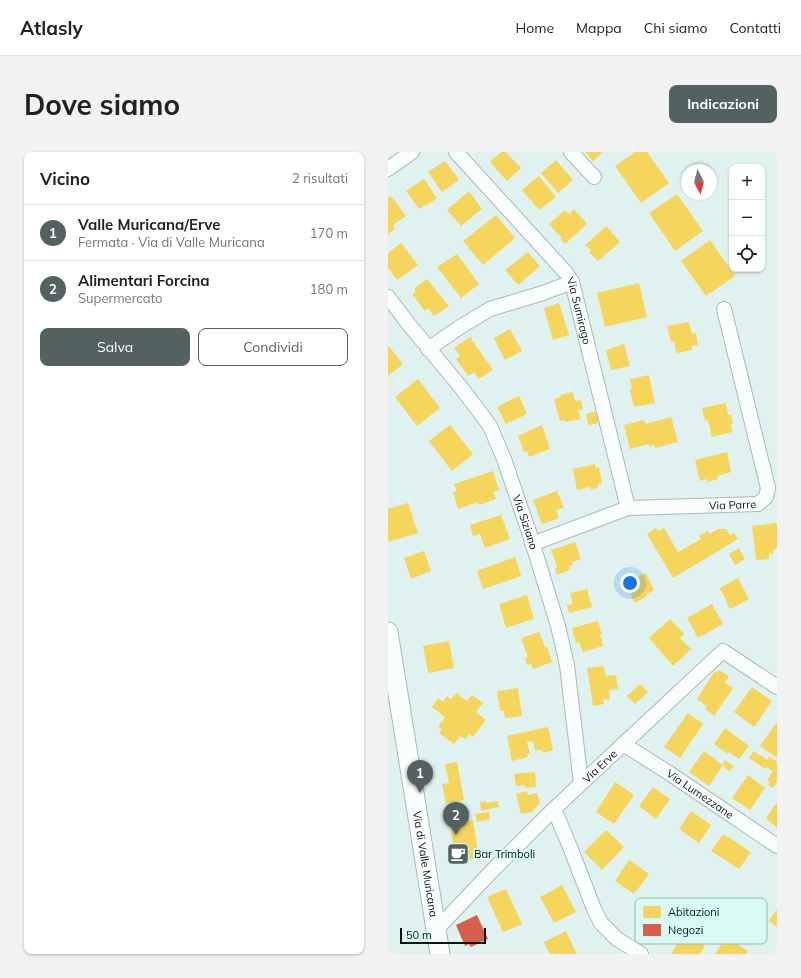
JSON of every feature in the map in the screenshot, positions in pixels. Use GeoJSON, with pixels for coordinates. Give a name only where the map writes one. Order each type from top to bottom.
{"type":"FeatureCollection","features":[{"type":"Feature","properties":{"kind":"street"},"geometry":{"type":"LineString","coordinates":[[389,164],[412,152]]}},
{"type":"Feature","properties":{"kind":"street","name":"Via Sumirago"},"geometry":{"type":"LineString","coordinates":[[456,152],[572,282],[628,508]]}},
{"type":"Feature","properties":{"kind":"street"},"geometry":{"type":"LineString","coordinates":[[571,152],[594,177]]}},
{"type":"Feature","properties":{"kind":"street"},"geometry":{"type":"LineString","coordinates":[[428,349],[490,309],[543,293],[572,282]]}},
{"type":"Feature","properties":{"kind":"street","name":"Via Siziano"},"geometry":{"type":"LineString","coordinates":[[388,297],[490,426],[504,459],[558,626],[567,665],[581,783]]}},
{"type":"Feature","properties":{"kind":"street","name":"Via Parre"},"geometry":{"type":"LineString","coordinates":[[532,544],[628,508],[758,504],[766,497],[768,488],[724,309]]}},
{"type":"Feature","properties":{"kind":"street","name":"Via di Valle Muricana"},"geometry":{"type":"LineString","coordinates":[[388,632],[432,904],[435,932],[440,954]]}},
{"type":"Feature","properties":{"kind":"street","name":"Via Erve"},"geometry":{"type":"LineString","coordinates":[[435,932],[491,872],[554,809],[723,651],[777,687]]}},
{"type":"Feature","properties":{"kind":"street","name":"Via Lumezzane"},"geometry":{"type":"LineString","coordinates":[[622,744],[669,773],[777,846]]}},
{"type":"Feature","properties":{"kind":"street"},"geometry":{"type":"LineString","coordinates":[[554,809],[601,923],[617,939],[641,954]]}},
{"type":"Feature","properties":{"kind":"building: Abitazioni"},"geometry":{"type":"Polygon","coordinates":[[[501,152],[506,152],[521,168],[507,181],[490,162],[501,152]]]}},
{"type":"Feature","properties":{"kind":"building: Abitazioni"},"geometry":{"type":"Polygon","coordinates":[[[585,152],[603,152],[593,161],[585,152]]]}},
{"type":"Feature","properties":{"kind":"building: Abitazioni"},"geometry":{"type":"Polygon","coordinates":[[[635,152],[647,152],[669,183],[641,203],[615,166],[635,152]]]}},
{"type":"Feature","properties":{"kind":"building: Abitazioni"},"geometry":{"type":"Polygon","coordinates":[[[556,160],[573,180],[558,193],[541,173],[556,160]]]}},
{"type":"Feature","properties":{"kind":"building: Abitazioni"},"geometry":{"type":"Polygon","coordinates":[[[445,161],[459,180],[442,192],[428,172],[445,161]]]}},
{"type":"Feature","properties":{"kind":"building: Abitazioni"},"geometry":{"type":"Polygon","coordinates":[[[539,176],[556,197],[539,210],[522,190],[539,176]]]}},
{"type":"Feature","properties":{"kind":"building: Abitazioni"},"geometry":{"type":"Polygon","coordinates":[[[424,179],[437,198],[419,209],[406,191],[424,179]]]}},
{"type":"Feature","properties":{"kind":"building: Abitazioni"},"geometry":{"type":"Polygon","coordinates":[[[469,191],[482,209],[461,226],[447,210],[469,191]]]}},
{"type":"Feature","properties":{"kind":"building: Abitazioni"},"geometry":{"type":"Polygon","coordinates":[[[677,194],[703,231],[675,251],[649,213],[677,194]]]}},
{"type":"Feature","properties":{"kind":"building: Abitazioni"},"geometry":{"type":"Polygon","coordinates":[[[391,196],[406,216],[393,225],[395,229],[388,234],[388,198],[391,196]]]}},
{"type":"Feature","properties":{"kind":"building: Abitazioni"},"geometry":{"type":"Polygon","coordinates":[[[574,209],[586,225],[565,244],[560,239],[562,238],[549,224],[565,210],[569,214],[574,209]]]}},
{"type":"Feature","properties":{"kind":"building: Abitazioni"},"geometry":{"type":"Polygon","coordinates":[[[496,215],[515,238],[483,265],[463,241],[496,215]]]}},
{"type":"Feature","properties":{"kind":"building: Abitazioni"},"geometry":{"type":"Polygon","coordinates":[[[606,226],[620,242],[598,261],[589,252],[591,250],[585,245],[606,226]]]}},
{"type":"Feature","properties":{"kind":"building: Abitazioni"},"geometry":{"type":"Polygon","coordinates":[[[710,240],[729,267],[729,272],[732,272],[735,276],[706,296],[681,261],[710,240]]]}},
{"type":"Feature","properties":{"kind":"building: Abitazioni"},"geometry":{"type":"Polygon","coordinates":[[[401,243],[418,265],[397,280],[388,268],[388,253],[401,243]]]}},
{"type":"Feature","properties":{"kind":"building: Abitazioni"},"geometry":{"type":"Polygon","coordinates":[[[528,252],[540,266],[518,285],[505,270],[528,252]]]}},
{"type":"Feature","properties":{"kind":"building: Abitazioni"},"geometry":{"type":"Polygon","coordinates":[[[457,254],[479,284],[461,298],[437,267],[457,254]]]}},
{"type":"Feature","properties":{"kind":"building: Abitazioni"},"geometry":{"type":"Polygon","coordinates":[[[427,279],[449,306],[434,316],[428,308],[425,311],[412,294],[415,293],[415,288],[427,279]]]}},
{"type":"Feature","properties":{"kind":"building: Abitazioni"},"geometry":{"type":"Polygon","coordinates":[[[639,283],[647,317],[605,327],[597,293],[639,283]]]}},
{"type":"Feature","properties":{"kind":"building: Abitazioni"},"geometry":{"type":"Polygon","coordinates":[[[559,303],[569,335],[553,340],[544,308],[559,303]]]}},
{"type":"Feature","properties":{"kind":"building: Abitazioni"},"geometry":{"type":"Polygon","coordinates":[[[689,322],[692,334],[696,333],[698,345],[692,346],[692,350],[676,353],[674,341],[671,342],[667,326],[689,322]]]}},
{"type":"Feature","properties":{"kind":"building: Abitazioni"},"geometry":{"type":"Polygon","coordinates":[[[510,329],[522,351],[505,360],[494,338],[510,329]]]}},
{"type":"Feature","properties":{"kind":"building: Abitazioni"},"geometry":{"type":"Polygon","coordinates":[[[470,337],[493,370],[479,379],[474,372],[468,376],[456,359],[460,356],[454,348],[470,337]]]}},
{"type":"Feature","properties":{"kind":"building: Abitazioni"},"geometry":{"type":"Polygon","coordinates":[[[624,344],[630,366],[611,370],[606,350],[624,344]]]}},
{"type":"Feature","properties":{"kind":"building: Abitazioni"},"geometry":{"type":"Polygon","coordinates":[[[388,345],[403,364],[388,376],[388,345]]]}},
{"type":"Feature","properties":{"kind":"building: Abitazioni"},"geometry":{"type":"Polygon","coordinates":[[[649,375],[655,403],[634,407],[630,390],[632,388],[630,379],[649,375]]]}},
{"type":"Feature","properties":{"kind":"building: Abitazioni"},"geometry":{"type":"Polygon","coordinates":[[[418,379],[440,408],[417,426],[395,397],[418,379]]]}},
{"type":"Feature","properties":{"kind":"building: Abitazioni"},"geometry":{"type":"Polygon","coordinates":[[[573,392],[575,401],[581,400],[583,409],[578,410],[581,419],[565,422],[565,420],[560,421],[554,399],[561,397],[560,395],[573,392]]]}},
{"type":"Feature","properties":{"kind":"building: Abitazioni"},"geometry":{"type":"Polygon","coordinates":[[[519,396],[527,414],[506,424],[497,407],[519,396]]]}},
{"type":"Feature","properties":{"kind":"building: Abitazioni"},"geometry":{"type":"Polygon","coordinates":[[[726,403],[728,415],[731,414],[733,423],[731,424],[732,432],[712,437],[708,420],[705,421],[702,408],[726,403]]]}},
{"type":"Feature","properties":{"kind":"building: Abitazioni"},"geometry":{"type":"Polygon","coordinates":[[[596,411],[599,423],[588,425],[586,414],[596,411]]]}},
{"type":"Feature","properties":{"kind":"building: Abitazioni"},"geometry":{"type":"Polygon","coordinates":[[[671,417],[678,442],[655,448],[654,445],[649,446],[648,444],[630,449],[624,425],[644,420],[646,424],[671,417]]]}},
{"type":"Feature","properties":{"kind":"building: Abitazioni"},"geometry":{"type":"Polygon","coordinates":[[[450,425],[473,454],[452,471],[429,441],[450,425]]]}},
{"type":"Feature","properties":{"kind":"building: Abitazioni"},"geometry":{"type":"Polygon","coordinates":[[[542,425],[550,449],[529,457],[527,451],[524,452],[518,436],[542,425]]]}},
{"type":"Feature","properties":{"kind":"building: Abitazioni"},"geometry":{"type":"Polygon","coordinates":[[[727,452],[731,472],[717,476],[718,479],[708,482],[707,479],[700,481],[695,460],[727,452]]]}},
{"type":"Feature","properties":{"kind":"building: Abitazioni"},"geometry":{"type":"Polygon","coordinates":[[[595,464],[596,468],[599,467],[602,483],[598,484],[598,488],[590,489],[590,487],[577,490],[573,469],[595,464]]]}},
{"type":"Feature","properties":{"kind":"building: Abitazioni"},"geometry":{"type":"Polygon","coordinates":[[[493,471],[499,490],[493,492],[496,499],[479,505],[478,502],[458,509],[453,492],[457,491],[454,484],[493,471]]]}},
{"type":"Feature","properties":{"kind":"building: Abitazioni"},"geometry":{"type":"Polygon","coordinates":[[[557,491],[564,508],[556,510],[559,518],[542,524],[533,500],[557,491]]]}},
{"type":"Feature","properties":{"kind":"building: Abitazioni"},"geometry":{"type":"Polygon","coordinates":[[[408,503],[418,533],[388,542],[388,509],[408,503]]]}},
{"type":"Feature","properties":{"kind":"building: Abitazioni"},"geometry":{"type":"Polygon","coordinates":[[[501,515],[510,539],[485,548],[480,534],[473,536],[470,525],[501,515]]]}},
{"type":"Feature","properties":{"kind":"building: Abitazioni"},"geometry":{"type":"Polygon","coordinates":[[[777,523],[777,549],[773,549],[774,553],[769,554],[769,559],[756,560],[752,526],[777,523]]]}},
{"type":"Feature","properties":{"kind":"building: Abitazioni"},"geometry":{"type":"Polygon","coordinates":[[[656,528],[659,531],[664,528],[678,552],[701,539],[699,536],[708,531],[709,534],[718,529],[726,529],[730,535],[734,533],[738,539],[673,578],[647,534],[656,528]]]}},
{"type":"Feature","properties":{"kind":"building: Abitazioni"},"geometry":{"type":"Polygon","coordinates":[[[575,542],[581,559],[572,562],[573,565],[569,566],[570,570],[557,575],[555,569],[557,567],[551,550],[575,542]]]}},
{"type":"Feature","properties":{"kind":"building: Abitazioni"},"geometry":{"type":"Polygon","coordinates":[[[739,548],[745,559],[735,565],[729,554],[739,548]]]}},
{"type":"Feature","properties":{"kind":"building: Abitazioni"},"geometry":{"type":"Polygon","coordinates":[[[424,551],[431,571],[411,579],[404,558],[424,551]]]}},
{"type":"Feature","properties":{"kind":"building: Abitazioni"},"geometry":{"type":"Polygon","coordinates":[[[515,557],[521,576],[483,589],[477,571],[515,557]]]}},
{"type":"Feature","properties":{"kind":"building: Abitazioni"},"geometry":{"type":"Polygon","coordinates":[[[646,573],[654,590],[635,603],[629,587],[638,582],[636,578],[646,573]]]}},
{"type":"Feature","properties":{"kind":"building: Abitazioni"},"geometry":{"type":"Polygon","coordinates":[[[738,578],[749,599],[730,609],[720,588],[738,578]]]}},
{"type":"Feature","properties":{"kind":"building: Abitazioni"},"geometry":{"type":"Polygon","coordinates":[[[587,589],[592,607],[569,613],[567,605],[573,604],[570,593],[587,589]]]}},
{"type":"Feature","properties":{"kind":"building: Abitazioni"},"geometry":{"type":"Polygon","coordinates":[[[527,595],[534,619],[506,628],[499,604],[527,595]]]}},
{"type":"Feature","properties":{"kind":"building: Abitazioni"},"geometry":{"type":"Polygon","coordinates":[[[712,604],[723,624],[698,638],[687,618],[712,604]]]}},
{"type":"Feature","properties":{"kind":"building: Abitazioni"},"geometry":{"type":"Polygon","coordinates":[[[670,619],[684,634],[680,638],[691,649],[673,666],[649,638],[670,619]]]}},
{"type":"Feature","properties":{"kind":"building: Abitazioni"},"geometry":{"type":"Polygon","coordinates":[[[598,621],[603,646],[583,652],[579,642],[576,643],[572,628],[598,621]]]}},
{"type":"Feature","properties":{"kind":"building: Abitazioni"},"geometry":{"type":"Polygon","coordinates":[[[539,632],[545,647],[547,647],[552,662],[533,669],[531,664],[527,665],[525,658],[528,657],[521,638],[539,632]]]}},
{"type":"Feature","properties":{"kind":"building: Abitazioni"},"geometry":{"type":"Polygon","coordinates":[[[449,641],[454,668],[428,673],[423,646],[449,641]]]}},
{"type":"Feature","properties":{"kind":"building: Abitazioni"},"geometry":{"type":"Polygon","coordinates":[[[604,666],[606,676],[616,675],[618,689],[609,690],[610,699],[603,700],[604,704],[593,706],[587,668],[604,666]]]}},
{"type":"Feature","properties":{"kind":"building: Abitazioni"},"geometry":{"type":"Polygon","coordinates":[[[719,670],[729,676],[725,683],[733,688],[714,716],[705,709],[707,706],[697,699],[715,671],[718,672],[719,670]]]}},
{"type":"Feature","properties":{"kind":"building: Abitazioni"},"geometry":{"type":"Polygon","coordinates":[[[640,684],[648,692],[635,704],[627,696],[640,684]]]}},
{"type":"Feature","properties":{"kind":"building: Abitazioni"},"geometry":{"type":"Polygon","coordinates":[[[752,687],[772,701],[754,727],[734,712],[752,687]]]}},
{"type":"Feature","properties":{"kind":"building: Abitazioni"},"geometry":{"type":"Polygon","coordinates":[[[518,688],[522,716],[505,718],[504,711],[500,711],[497,691],[518,688]]]}},
{"type":"Feature","properties":{"kind":"building: Abitazioni"},"geometry":{"type":"Polygon","coordinates":[[[456,693],[467,701],[472,695],[483,703],[476,712],[486,720],[473,737],[469,734],[465,739],[460,736],[454,744],[439,733],[442,729],[438,727],[445,717],[432,707],[438,698],[443,702],[447,696],[451,699],[456,693]]]}},
{"type":"Feature","properties":{"kind":"building: Abitazioni"},"geometry":{"type":"Polygon","coordinates":[[[688,713],[703,724],[680,758],[664,747],[688,713]]]}},
{"type":"Feature","properties":{"kind":"building: Abitazioni"},"geometry":{"type":"Polygon","coordinates":[[[777,722],[777,758],[760,746],[777,722]]]}},
{"type":"Feature","properties":{"kind":"building: Abitazioni"},"geometry":{"type":"Polygon","coordinates":[[[548,727],[553,750],[543,753],[541,750],[535,751],[533,741],[527,742],[530,754],[527,754],[528,757],[512,761],[507,736],[548,727]]]}},
{"type":"Feature","properties":{"kind":"building: Abitazioni"},"geometry":{"type":"Polygon","coordinates":[[[725,728],[749,746],[739,759],[729,752],[728,754],[714,744],[725,728]]]}},
{"type":"Feature","properties":{"kind":"building: Abitazioni"},"geometry":{"type":"Polygon","coordinates":[[[704,751],[723,765],[709,786],[689,772],[704,751]]]}},
{"type":"Feature","properties":{"kind":"building: Abitazioni"},"geometry":{"type":"Polygon","coordinates":[[[754,751],[767,760],[769,756],[777,762],[777,782],[773,788],[768,785],[770,782],[767,780],[773,771],[766,767],[765,769],[749,758],[754,751]]]}},
{"type":"Feature","properties":{"kind":"building: Abitazioni"},"geometry":{"type":"Polygon","coordinates":[[[725,760],[734,766],[729,771],[723,764],[725,760]]]}},
{"type":"Feature","properties":{"kind":"building: Abitazioni"},"geometry":{"type":"Polygon","coordinates":[[[457,762],[464,800],[446,803],[442,784],[449,783],[445,764],[457,762]]]}},
{"type":"Feature","properties":{"kind":"building: Abitazioni"},"geometry":{"type":"Polygon","coordinates":[[[535,772],[536,787],[526,788],[525,785],[516,786],[514,774],[535,772]]]}},
{"type":"Feature","properties":{"kind":"building: Abitazioni"},"geometry":{"type":"Polygon","coordinates":[[[748,775],[765,788],[750,810],[732,798],[748,775]]]}},
{"type":"Feature","properties":{"kind":"building: Abitazioni"},"geometry":{"type":"Polygon","coordinates":[[[615,782],[634,795],[614,824],[596,812],[615,782]]]}},
{"type":"Feature","properties":{"kind":"building: Abitazioni"},"geometry":{"type":"Polygon","coordinates":[[[653,787],[670,799],[656,819],[639,806],[653,787]]]}},
{"type":"Feature","properties":{"kind":"building: Abitazioni"},"geometry":{"type":"Polygon","coordinates":[[[527,791],[528,795],[537,793],[540,803],[532,812],[521,814],[516,794],[527,791]]]}},
{"type":"Feature","properties":{"kind":"building: Abitazioni"},"geometry":{"type":"Polygon","coordinates":[[[486,801],[486,803],[498,801],[499,807],[481,811],[480,802],[486,801]]]}},
{"type":"Feature","properties":{"kind":"building: Abitazioni"},"geometry":{"type":"Polygon","coordinates":[[[777,802],[777,828],[766,818],[777,802]]]}},
{"type":"Feature","properties":{"kind":"building: Abitazioni"},"geometry":{"type":"Polygon","coordinates":[[[691,811],[711,825],[699,843],[679,829],[691,811]]]}},
{"type":"Feature","properties":{"kind":"building: Abitazioni"},"geometry":{"type":"Polygon","coordinates":[[[489,812],[490,819],[477,822],[475,814],[489,812]]]}},
{"type":"Feature","properties":{"kind":"building: Abitazioni"},"geometry":{"type":"Polygon","coordinates":[[[473,820],[479,858],[468,860],[468,858],[455,859],[451,827],[462,826],[461,821],[473,820]]]}},
{"type":"Feature","properties":{"kind":"building: Abitazioni"},"geometry":{"type":"Polygon","coordinates":[[[606,830],[624,847],[602,870],[584,852],[606,830]]]}},
{"type":"Feature","properties":{"kind":"building: Abitazioni"},"geometry":{"type":"Polygon","coordinates":[[[723,834],[751,852],[739,869],[711,851],[723,834]]]}},
{"type":"Feature","properties":{"kind":"building: Abitazioni"},"geometry":{"type":"Polygon","coordinates":[[[629,860],[649,874],[634,894],[615,881],[629,860]]]}},
{"type":"Feature","properties":{"kind":"building: Abitazioni"},"geometry":{"type":"Polygon","coordinates":[[[562,885],[576,912],[554,923],[540,897],[562,885]]]}},
{"type":"Feature","properties":{"kind":"building: Abitazioni"},"geometry":{"type":"Polygon","coordinates":[[[506,889],[522,924],[503,932],[487,897],[506,889]]]}},
{"type":"Feature","properties":{"kind":"building: Abitazioni"},"geometry":{"type":"Polygon","coordinates":[[[777,909],[777,927],[769,921],[777,909]]]}},
{"type":"Feature","properties":{"kind":"building: Abitazioni"},"geometry":{"type":"Polygon","coordinates":[[[566,931],[577,954],[550,954],[544,942],[566,931]]]}},
{"type":"Feature","properties":{"kind":"building: Abitazioni"},"geometry":{"type":"Polygon","coordinates":[[[677,944],[702,944],[705,946],[700,954],[671,954],[677,944]]]}},
{"type":"Feature","properties":{"kind":"building: Abitazioni"},"geometry":{"type":"Polygon","coordinates":[[[721,944],[737,944],[748,951],[746,954],[715,954],[721,944]]]}},
{"type":"Feature","properties":{"kind":"building: Negozi"},"geometry":{"type":"Polygon","coordinates":[[[477,915],[488,939],[471,947],[469,944],[465,946],[456,925],[477,915]]]}},
{"type":"Feature","properties":{"kind":"place","name":"Valle Muricana/Erve"},"geometry":{"type":"Point","coordinates":[420,793]}},
{"type":"Feature","properties":{"kind":"place","name":"Alimentari Forcina"},"geometry":{"type":"Point","coordinates":[456,835]}},
{"type":"Feature","properties":{"kind":"place","name":"Bar Trimboli"},"geometry":{"type":"Point","coordinates":[458,854]}}]}
